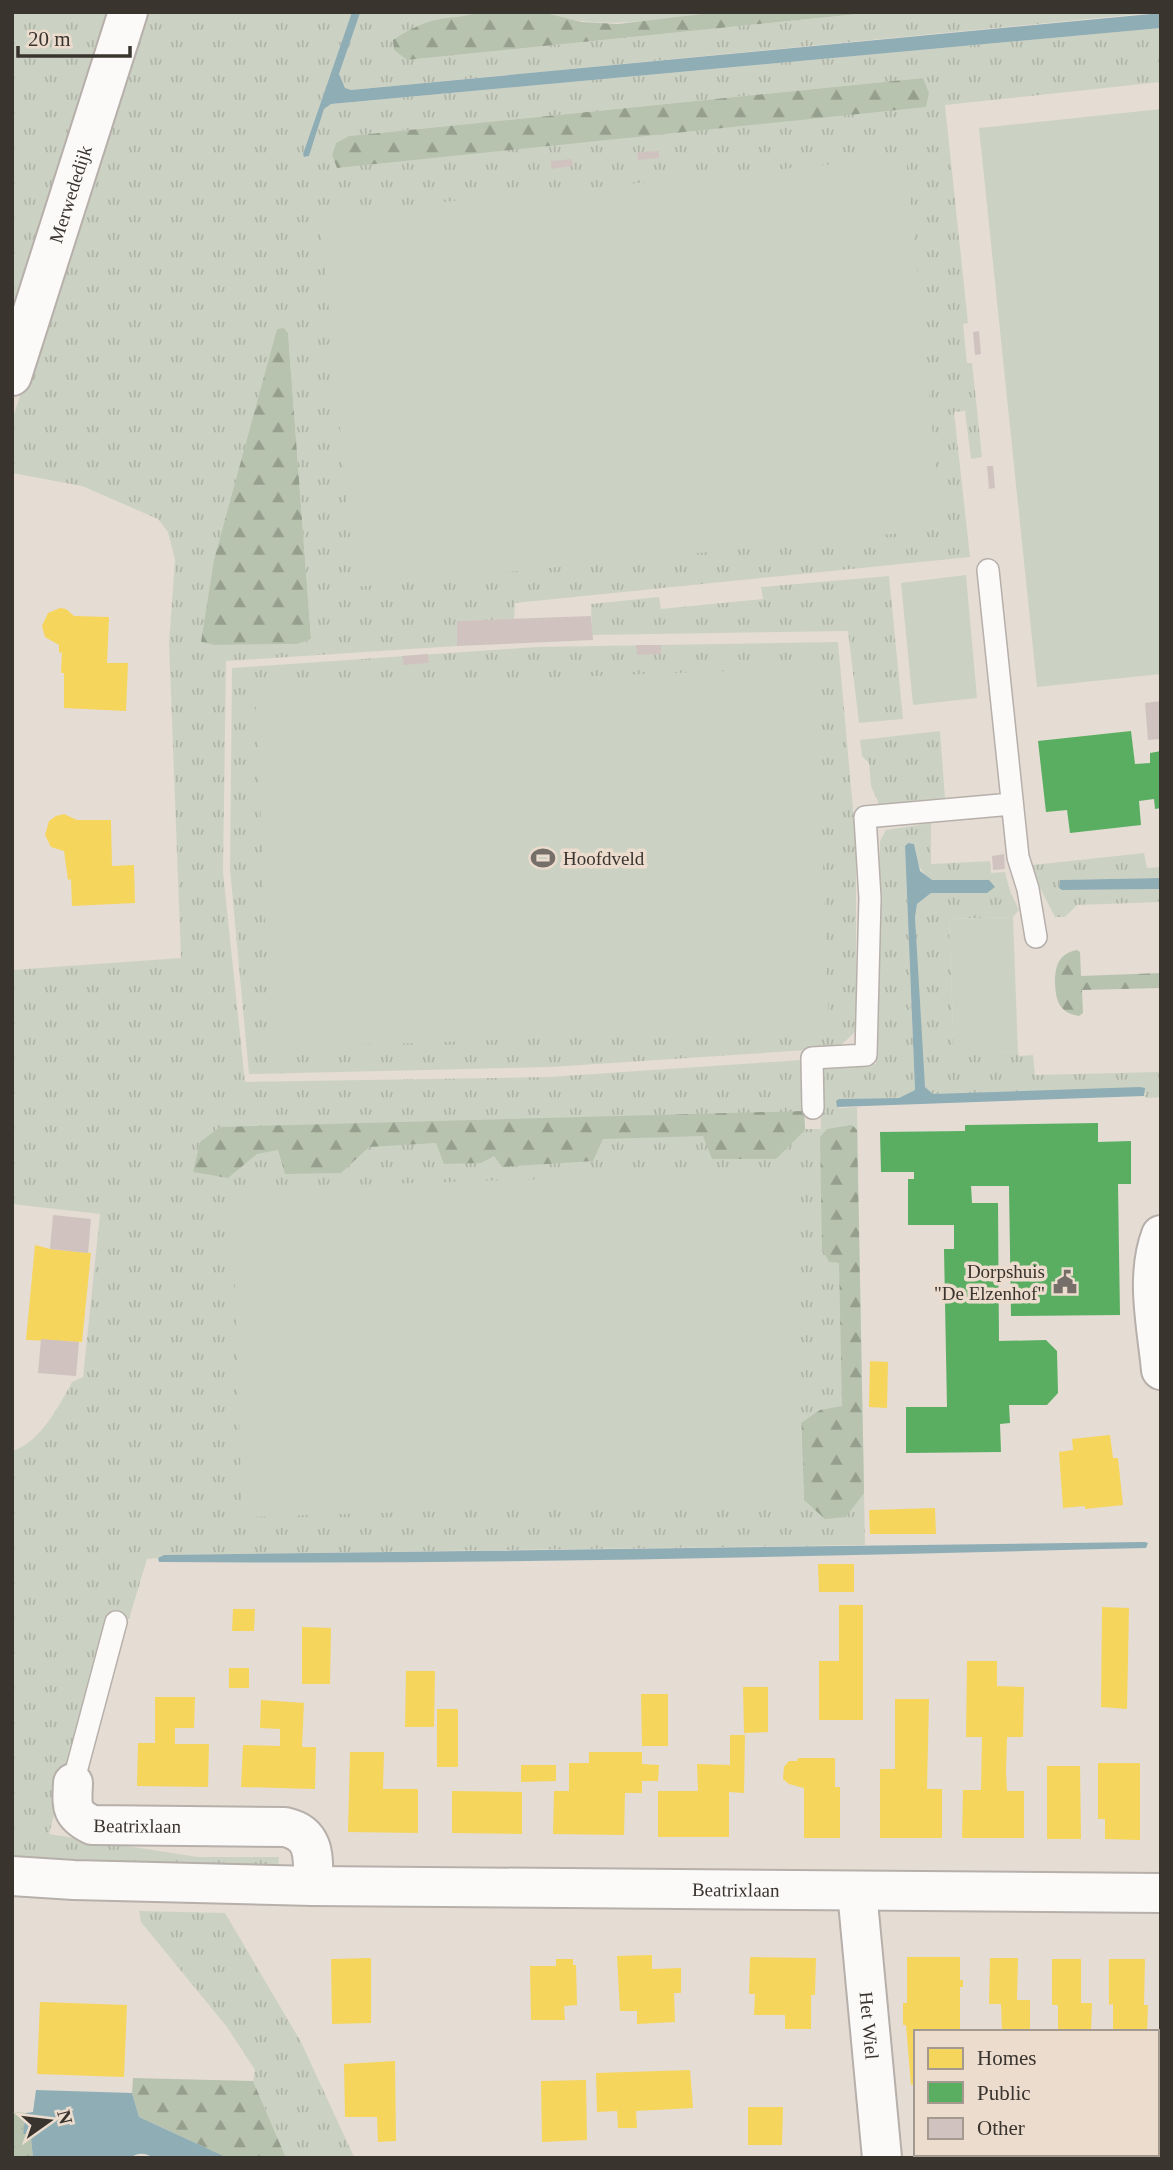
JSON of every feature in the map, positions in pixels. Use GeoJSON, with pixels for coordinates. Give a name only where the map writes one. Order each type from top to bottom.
{"type":"FeatureCollection","features":[{"type":"Feature","properties":{"kind":"street","name":"Merwededijk"},"geometry":{"type":"LineString","coordinates":[[12,376],[128,12]]}},
{"type":"Feature","properties":{"kind":"street"},"geometry":{"type":"LineString","coordinates":[[1161,1235],[1152,1280],[1161,1370]]}},
{"type":"Feature","properties":{"kind":"street","name":"Beatrixlaan"},"geometry":{"type":"LineString","coordinates":[[73,1783],[72,1808],[80,1819],[92,1825],[285,1826],[297,1829],[306,1837],[312,1849],[313,1886]]}},
{"type":"Feature","properties":{"kind":"street","name":"Beatrixlaan"},"geometry":{"type":"LineString","coordinates":[[12,1876],[313,1886],[1161,1893]]}},
{"type":"Feature","properties":{"kind":"street","name":"Het Wiel"},"geometry":{"type":"LineString","coordinates":[[857,1891],[881,2158]]}},
{"type":"Feature","properties":{"kind":"lane"},"geometry":{"type":"LineString","coordinates":[[988,570],[1018,857],[1028,889],[1037,937]]}},
{"type":"Feature","properties":{"kind":"lane"},"geometry":{"type":"LineString","coordinates":[[813,1108],[812,1058],[866,1055],[870,898],[865,817],[1012,804]]}},
{"type":"Feature","properties":{"kind":"lane","name":"Beatrixlaan"},"geometry":{"type":"LineString","coordinates":[[73,1783],[116,1622]]}},
{"type":"Feature","properties":{"kind":"green space"},"geometry":{"type":"Polygon","coordinates":[[[12,12],[110,12],[12,318],[12,12]]]}},
{"type":"Feature","properties":{"kind":"green space"},"geometry":{"type":"Polygon","coordinates":[[[148,12],[352,12],[303,154],[305,157],[309,156],[324,109],[331,104],[1161,28],[1161,82],[945,105],[968,323],[963,324],[967,363],[972,363],[982,457],[971,459],[965,411],[954,412],[970,557],[515,603],[514,619],[457,621],[457,646],[226,661],[223,872],[245,1082],[549,1077],[802,1060],[805,1129],[821,1129],[820,1067],[876,1064],[880,841],[886,830],[931,823],[931,864],[990,861],[991,873],[1005,872],[1019,910],[1013,917],[949,919],[954,1054],[1018,1052],[1019,1056],[1033,1055],[1035,1075],[1159,1072],[1161,1047],[1161,1097],[1147,1098],[1144,1096],[1146,1093],[933,1094],[925,1087],[923,1075],[915,917],[917,904],[931,893],[987,893],[927,877],[917,860],[914,844],[908,843],[905,846],[915,1090],[899,1098],[839,1099],[839,1108],[857,1107],[865,1545],[164,1555],[147,1559],[129,1619],[107,1613],[49,1834],[198,1857],[279,1857],[278,1871],[12,1862],[12,1451],[22,1447],[40,1432],[72,1382],[83,1377],[100,1214],[12,1204],[12,970],[181,958],[169,643],[175,560],[168,532],[158,519],[82,486],[12,473],[12,420],[148,12]],[[923,78],[349,136],[336,144],[332,155],[338,168],[923,78]],[[284,328],[202,642],[214,645],[297,644],[311,639],[288,333],[284,328]]]}},
{"type":"Feature","properties":{"kind":"green space"},"geometry":{"type":"Polygon","coordinates":[[[360,12],[478,12],[467,17],[437,19],[407,60],[878,12],[1161,12],[351,90],[345,89],[339,74],[360,12]]]}},
{"type":"Feature","properties":{"kind":"green space"},"geometry":{"type":"Polygon","coordinates":[[[478,12],[541,12],[582,22],[618,24],[719,12],[878,12],[407,60],[394,50],[393,40],[415,27],[433,20],[478,12]]]}},
{"type":"Feature","properties":{"kind":"green space"},"geometry":{"type":"Polygon","coordinates":[[[541,12],[719,12],[607,23],[563,18],[541,12]]]}},
{"type":"Feature","properties":{"kind":"green space"},"geometry":{"type":"Polygon","coordinates":[[[923,78],[929,93],[926,107],[337,168],[332,155],[336,143],[349,136],[923,78]]]}},
{"type":"Feature","properties":{"kind":"green space"},"geometry":{"type":"Polygon","coordinates":[[[1161,109],[1161,674],[1037,687],[979,128],[1161,109]]]}},
{"type":"Feature","properties":{"kind":"green space"},"geometry":{"type":"Polygon","coordinates":[[[906,157],[942,529],[355,587],[320,214],[906,157]]]}},
{"type":"Feature","properties":{"kind":"green space"},"geometry":{"type":"Polygon","coordinates":[[[284,328],[288,333],[311,639],[297,644],[214,645],[201,642],[214,560],[277,329],[284,328]]]}},
{"type":"Feature","properties":{"kind":"green space"},"geometry":{"type":"Polygon","coordinates":[[[966,575],[977,698],[913,705],[901,583],[966,575]]]}},
{"type":"Feature","properties":{"kind":"green space"},"geometry":{"type":"Polygon","coordinates":[[[889,576],[903,719],[859,723],[848,631],[592,635],[591,604],[659,597],[661,609],[763,599],[761,587],[889,576]]]}},
{"type":"Feature","properties":{"kind":"green space","name":"Hoofdveld"},"geometry":{"type":"Polygon","coordinates":[[[838,642],[856,843],[856,1031],[838,1048],[551,1067],[249,1074],[230,869],[232,668],[536,647],[838,642]]]}},
{"type":"Feature","properties":{"kind":"green space","name":"Hoofdveld"},"geometry":{"type":"Polygon","coordinates":[[[816,668],[829,1028],[271,1048],[255,688],[816,668]]]}},
{"type":"Feature","properties":{"kind":"green space"},"geometry":{"type":"Polygon","coordinates":[[[940,731],[945,798],[879,804],[871,786],[869,763],[862,756],[860,740],[940,731]]]}},
{"type":"Feature","properties":{"kind":"green space"},"geometry":{"type":"Polygon","coordinates":[[[1144,853],[1147,868],[1161,867],[1161,878],[1060,880],[1059,888],[1161,889],[1161,902],[1077,905],[1065,917],[1055,917],[1039,886],[1033,865],[1144,853]]]}},
{"type":"Feature","properties":{"kind":"green space"},"geometry":{"type":"Polygon","coordinates":[[[1013,917],[1018,1052],[954,1055],[949,919],[1013,917]]]}},
{"type":"Feature","properties":{"kind":"green space"},"geometry":{"type":"Polygon","coordinates":[[[1077,950],[1080,952],[1081,976],[1161,973],[1161,988],[1082,990],[1083,1013],[1079,1016],[1073,1015],[1060,1006],[1055,984],[1059,962],[1066,954],[1077,950]]]}},
{"type":"Feature","properties":{"kind":"green space"},"geometry":{"type":"Polygon","coordinates":[[[804,1111],[805,1130],[776,1159],[712,1159],[703,1136],[603,1139],[593,1161],[502,1167],[494,1156],[481,1163],[444,1164],[436,1143],[369,1147],[341,1173],[285,1174],[278,1150],[257,1154],[228,1178],[193,1172],[200,1142],[220,1127],[804,1111]]]}},
{"type":"Feature","properties":{"kind":"green space"},"geometry":{"type":"Polygon","coordinates":[[[852,1125],[857,1130],[864,1493],[846,1517],[825,1519],[804,1500],[801,1423],[820,1410],[842,1406],[839,1263],[829,1262],[822,1249],[820,1137],[827,1129],[852,1125]]]}},
{"type":"Feature","properties":{"kind":"green space"},"geometry":{"type":"Polygon","coordinates":[[[793,1171],[804,1500],[242,1517],[232,1189],[793,1171]]]}},
{"type":"Feature","properties":{"kind":"green space"},"geometry":{"type":"Polygon","coordinates":[[[139,1911],[225,1913],[301,2042],[354,2157],[416,2158],[286,2158],[253,2081],[255,2070],[227,2027],[141,1922],[139,1911]]]}},
{"type":"Feature","properties":{"kind":"green space"},"geometry":{"type":"Polygon","coordinates":[[[133,2078],[253,2081],[286,2158],[228,2158],[139,2117],[132,2093],[133,2078]]]}},
{"type":"Feature","properties":{"kind":"green space"},"geometry":{"type":"Polygon","coordinates":[[[12,2112],[26,2113],[23,2132],[31,2137],[33,2158],[12,2158],[12,2112]]]}},
{"type":"Feature","properties":{"kind":"water"},"geometry":{"type":"Polygon","coordinates":[[[352,12],[360,13],[339,74],[345,88],[351,90],[1161,13],[1161,28],[331,104],[324,109],[309,156],[304,157],[352,12]]]}},
{"type":"Feature","properties":{"kind":"water"},"geometry":{"type":"Polygon","coordinates":[[[908,843],[914,844],[920,871],[932,880],[989,880],[995,887],[987,893],[931,893],[917,904],[915,917],[925,1087],[933,1094],[1140,1087],[1145,1088],[1144,1096],[837,1107],[836,1101],[839,1099],[899,1098],[915,1090],[905,846],[908,843]]]}},
{"type":"Feature","properties":{"kind":"water"},"geometry":{"type":"Polygon","coordinates":[[[1161,878],[1161,889],[1059,888],[1060,880],[1161,878]]]}},
{"type":"Feature","properties":{"kind":"water"},"geometry":{"type":"Polygon","coordinates":[[[1148,1543],[1146,1548],[655,1559],[287,1563],[159,1562],[158,1558],[164,1555],[1148,1543]]]}},
{"type":"Feature","properties":{"kind":"water"},"geometry":{"type":"Polygon","coordinates":[[[36,2090],[132,2093],[139,2117],[228,2158],[154,2158],[142,2154],[130,2158],[33,2158],[31,2138],[23,2133],[26,2113],[33,2112],[36,2090]]]}},
{"type":"Feature","properties":{"kind":"building: Homes"},"geometry":{"type":"Polygon","coordinates":[[[60,608],[66,609],[74,616],[109,617],[107,663],[128,663],[126,711],[64,708],[62,652],[59,653],[59,645],[45,637],[42,626],[48,613],[60,608]]]}},
{"type":"Feature","properties":{"kind":"building: Homes"},"geometry":{"type":"Polygon","coordinates":[[[64,814],[77,820],[111,820],[112,866],[134,865],[135,903],[72,906],[71,879],[68,880],[64,851],[51,847],[45,835],[49,821],[64,814]]]}},
{"type":"Feature","properties":{"kind":"building: Homes"},"geometry":{"type":"Polygon","coordinates":[[[35,1245],[91,1253],[82,1342],[26,1340],[35,1245]]]}},
{"type":"Feature","properties":{"kind":"building: Homes"},"geometry":{"type":"Polygon","coordinates":[[[870,1361],[888,1362],[887,1408],[869,1407],[870,1361]]]}},
{"type":"Feature","properties":{"kind":"building: Homes"},"geometry":{"type":"Polygon","coordinates":[[[1110,1435],[1113,1458],[1118,1458],[1123,1505],[1063,1508],[1059,1452],[1073,1450],[1072,1439],[1110,1435]]]}},
{"type":"Feature","properties":{"kind":"building: Homes"},"geometry":{"type":"Polygon","coordinates":[[[935,1508],[936,1534],[870,1534],[869,1510],[935,1508]]]}},
{"type":"Feature","properties":{"kind":"building: Homes"},"geometry":{"type":"Polygon","coordinates":[[[818,1564],[854,1564],[854,1592],[819,1592],[818,1564]]]}},
{"type":"Feature","properties":{"kind":"building: Homes"},"geometry":{"type":"Polygon","coordinates":[[[839,1605],[863,1605],[863,1720],[819,1720],[819,1661],[839,1661],[839,1605]]]}},
{"type":"Feature","properties":{"kind":"building: Homes"},"geometry":{"type":"Polygon","coordinates":[[[1102,1607],[1129,1608],[1127,1709],[1101,1707],[1102,1607]]]}},
{"type":"Feature","properties":{"kind":"building: Homes"},"geometry":{"type":"Polygon","coordinates":[[[233,1609],[255,1609],[254,1631],[232,1631],[233,1609]]]}},
{"type":"Feature","properties":{"kind":"building: Homes"},"geometry":{"type":"Polygon","coordinates":[[[302,1627],[331,1628],[330,1684],[302,1684],[302,1627]]]}},
{"type":"Feature","properties":{"kind":"building: Homes"},"geometry":{"type":"Polygon","coordinates":[[[967,1661],[997,1661],[997,1686],[1024,1687],[1023,1737],[1007,1737],[1006,1771],[1007,1791],[1024,1791],[1024,1838],[962,1838],[963,1790],[981,1790],[982,1737],[966,1737],[967,1661]]]}},
{"type":"Feature","properties":{"kind":"building: Homes"},"geometry":{"type":"Polygon","coordinates":[[[229,1668],[249,1668],[249,1688],[229,1688],[229,1668]]]}},
{"type":"Feature","properties":{"kind":"building: Homes"},"geometry":{"type":"Polygon","coordinates":[[[406,1671],[435,1671],[434,1727],[405,1727],[406,1671]]]}},
{"type":"Feature","properties":{"kind":"building: Homes"},"geometry":{"type":"Polygon","coordinates":[[[743,1687],[768,1687],[768,1732],[744,1733],[743,1687]]]}},
{"type":"Feature","properties":{"kind":"building: Homes"},"geometry":{"type":"Polygon","coordinates":[[[641,1694],[668,1694],[668,1746],[642,1746],[641,1694]]]}},
{"type":"Feature","properties":{"kind":"building: Homes"},"geometry":{"type":"Polygon","coordinates":[[[155,1697],[195,1697],[194,1728],[175,1728],[175,1744],[209,1744],[208,1787],[137,1786],[138,1743],[155,1743],[155,1697]]]}},
{"type":"Feature","properties":{"kind":"building: Homes"},"geometry":{"type":"Polygon","coordinates":[[[895,1699],[929,1699],[927,1789],[942,1789],[942,1838],[880,1838],[880,1769],[895,1769],[895,1699]]]}},
{"type":"Feature","properties":{"kind":"building: Homes"},"geometry":{"type":"Polygon","coordinates":[[[261,1700],[304,1703],[302,1747],[316,1747],[315,1789],[241,1787],[243,1745],[280,1746],[280,1729],[260,1728],[261,1700]]]}},
{"type":"Feature","properties":{"kind":"building: Homes"},"geometry":{"type":"Polygon","coordinates":[[[437,1709],[458,1709],[458,1767],[437,1767],[437,1709]]]}},
{"type":"Feature","properties":{"kind":"building: Homes"},"geometry":{"type":"Polygon","coordinates":[[[730,1735],[745,1735],[744,1793],[729,1792],[729,1837],[658,1837],[658,1791],[698,1791],[697,1764],[730,1765],[730,1735]]]}},
{"type":"Feature","properties":{"kind":"building: Homes"},"geometry":{"type":"Polygon","coordinates":[[[350,1752],[384,1752],[383,1789],[418,1789],[418,1833],[348,1832],[350,1752]]]}},
{"type":"Feature","properties":{"kind":"building: Homes"},"geometry":{"type":"Polygon","coordinates":[[[589,1752],[642,1752],[642,1764],[659,1765],[658,1781],[642,1781],[642,1793],[625,1793],[624,1835],[553,1834],[554,1791],[569,1791],[569,1763],[589,1763],[589,1752]]]}},
{"type":"Feature","properties":{"kind":"building: Homes"},"geometry":{"type":"Polygon","coordinates":[[[798,1758],[835,1758],[835,1787],[840,1787],[840,1838],[804,1838],[804,1788],[789,1784],[783,1779],[784,1767],[789,1761],[797,1761],[798,1758]]]}},
{"type":"Feature","properties":{"kind":"building: Homes"},"geometry":{"type":"Polygon","coordinates":[[[1098,1763],[1140,1763],[1140,1840],[1105,1839],[1105,1819],[1098,1819],[1098,1763]]]}},
{"type":"Feature","properties":{"kind":"building: Homes"},"geometry":{"type":"Polygon","coordinates":[[[521,1765],[556,1765],[556,1781],[521,1782],[521,1765]]]}},
{"type":"Feature","properties":{"kind":"building: Homes"},"geometry":{"type":"Polygon","coordinates":[[[1047,1766],[1080,1766],[1081,1839],[1047,1839],[1047,1766]]]}},
{"type":"Feature","properties":{"kind":"building: Homes"},"geometry":{"type":"Polygon","coordinates":[[[452,1791],[522,1792],[522,1834],[452,1833],[452,1791]]]}},
{"type":"Feature","properties":{"kind":"building: Homes"},"geometry":{"type":"Polygon","coordinates":[[[652,1955],[652,1969],[681,1968],[681,1993],[674,1993],[675,2022],[637,2024],[637,2011],[620,2011],[617,1956],[652,1955]]]}},
{"type":"Feature","properties":{"kind":"building: Homes"},"geometry":{"type":"Polygon","coordinates":[[[750,1957],[816,1958],[815,1995],[811,1995],[811,2029],[785,2029],[785,2015],[754,2015],[755,1994],[749,1994],[750,1957]]]}},
{"type":"Feature","properties":{"kind":"building: Homes"},"geometry":{"type":"Polygon","coordinates":[[[907,1957],[960,1957],[960,1980],[963,1980],[963,1987],[960,1987],[960,2030],[914,2030],[914,2084],[911,2085],[906,2025],[903,2025],[903,2003],[907,2003],[907,1957]]]}},
{"type":"Feature","properties":{"kind":"building: Homes"},"geometry":{"type":"Polygon","coordinates":[[[371,1958],[371,2023],[332,2024],[331,1959],[371,1958]]]}},
{"type":"Feature","properties":{"kind":"building: Homes"},"geometry":{"type":"Polygon","coordinates":[[[990,1958],[1018,1958],[1017,2000],[1030,2000],[1030,2030],[1002,2030],[1001,2004],[989,2004],[990,1958]]]}},
{"type":"Feature","properties":{"kind":"building: Homes"},"geometry":{"type":"Polygon","coordinates":[[[556,1959],[573,1959],[573,1965],[576,1965],[577,2005],[564,2006],[565,2020],[531,2020],[530,1966],[556,1966],[556,1959]]]}},
{"type":"Feature","properties":{"kind":"building: Homes"},"geometry":{"type":"Polygon","coordinates":[[[1052,1959],[1081,1959],[1081,2003],[1092,2003],[1091,2030],[1058,2030],[1058,2005],[1052,2005],[1052,1959]]]}},
{"type":"Feature","properties":{"kind":"building: Homes"},"geometry":{"type":"Polygon","coordinates":[[[1109,1959],[1145,1959],[1144,2005],[1148,2005],[1147,2030],[1113,2030],[1113,2004],[1109,2005],[1109,1959]]]}},
{"type":"Feature","properties":{"kind":"building: Homes"},"geometry":{"type":"Polygon","coordinates":[[[40,2002],[127,2005],[124,2077],[37,2074],[40,2002]]]}},
{"type":"Feature","properties":{"kind":"building: Homes"},"geometry":{"type":"Polygon","coordinates":[[[395,2061],[396,2141],[378,2142],[377,2117],[345,2117],[344,2064],[395,2061]]]}},
{"type":"Feature","properties":{"kind":"building: Homes"},"geometry":{"type":"Polygon","coordinates":[[[690,2070],[693,2108],[636,2111],[637,2128],[618,2128],[617,2111],[597,2112],[596,2073],[690,2070]]]}},
{"type":"Feature","properties":{"kind":"building: Homes"},"geometry":{"type":"Polygon","coordinates":[[[586,2080],[587,2140],[542,2142],[541,2081],[586,2080]]]}},
{"type":"Feature","properties":{"kind":"building: Homes"},"geometry":{"type":"Polygon","coordinates":[[[748,2107],[783,2107],[782,2145],[748,2145],[748,2107]]]}},
{"type":"Feature","properties":{"kind":"building: Public"},"geometry":{"type":"Polygon","coordinates":[[[1131,731],[1135,764],[1150,763],[1150,753],[1161,751],[1161,808],[1155,809],[1154,799],[1139,801],[1141,825],[1070,833],[1067,810],[1046,812],[1038,741],[1131,731]]]}},
{"type":"Feature","properties":{"kind":"building: Public","name":"Dorpshuis \"De Elzenhof\""},"geometry":{"type":"Polygon","coordinates":[[[1098,1123],[1098,1142],[1131,1141],[1131,1184],[1118,1184],[1120,1315],[1011,1316],[1009,1186],[971,1186],[972,1203],[998,1203],[999,1341],[1046,1340],[1057,1351],[1058,1393],[1047,1405],[1009,1405],[1010,1423],[1000,1424],[1001,1452],[906,1453],[906,1407],[947,1407],[944,1249],[954,1249],[954,1225],[908,1225],[908,1179],[914,1179],[914,1172],[881,1172],[880,1132],[965,1131],[965,1125],[1098,1123]]]}},
{"type":"Feature","properties":{"kind":"building: Other"},"geometry":{"type":"Polygon","coordinates":[[[659,151],[659,158],[638,160],[637,152],[659,151]]]}},
{"type":"Feature","properties":{"kind":"building: Other"},"geometry":{"type":"Polygon","coordinates":[[[572,159],[573,166],[551,169],[551,161],[572,159]]]}},
{"type":"Feature","properties":{"kind":"building: Other"},"geometry":{"type":"Polygon","coordinates":[[[979,331],[981,354],[975,355],[973,332],[979,331]]]}},
{"type":"Feature","properties":{"kind":"building: Other"},"geometry":{"type":"Polygon","coordinates":[[[987,466],[993,466],[995,488],[989,489],[987,466]]]}},
{"type":"Feature","properties":{"kind":"building: Other"},"geometry":{"type":"Polygon","coordinates":[[[591,616],[593,640],[457,646],[457,621],[591,616]]]}},
{"type":"Feature","properties":{"kind":"building: Other"},"geometry":{"type":"Polygon","coordinates":[[[636,645],[661,645],[661,654],[637,655],[636,645]]]}},
{"type":"Feature","properties":{"kind":"building: Other"},"geometry":{"type":"Polygon","coordinates":[[[428,654],[429,663],[403,665],[403,656],[428,654]]]}},
{"type":"Feature","properties":{"kind":"building: Other"},"geometry":{"type":"Polygon","coordinates":[[[1161,701],[1161,739],[1148,740],[1145,703],[1161,701]]]}},
{"type":"Feature","properties":{"kind":"building: Other"},"geometry":{"type":"Polygon","coordinates":[[[1004,854],[1005,869],[993,870],[992,856],[1004,854]]]}},
{"type":"Feature","properties":{"kind":"building: Other"},"geometry":{"type":"Polygon","coordinates":[[[53,1215],[91,1219],[88,1253],[50,1249],[53,1215]]]}},
{"type":"Feature","properties":{"kind":"building: Other"},"geometry":{"type":"Polygon","coordinates":[[[41,1339],[79,1342],[76,1376],[38,1373],[41,1339]]]}},
{"type":"Feature","properties":{"kind":"place","name":"Hoofdveld"},"geometry":{"type":"Point","coordinates":[543,858]}},
{"type":"Feature","properties":{"kind":"place","name":"Dorpshuis \"De Elzenhof\""},"geometry":{"type":"Point","coordinates":[1065,1282]}}]}
